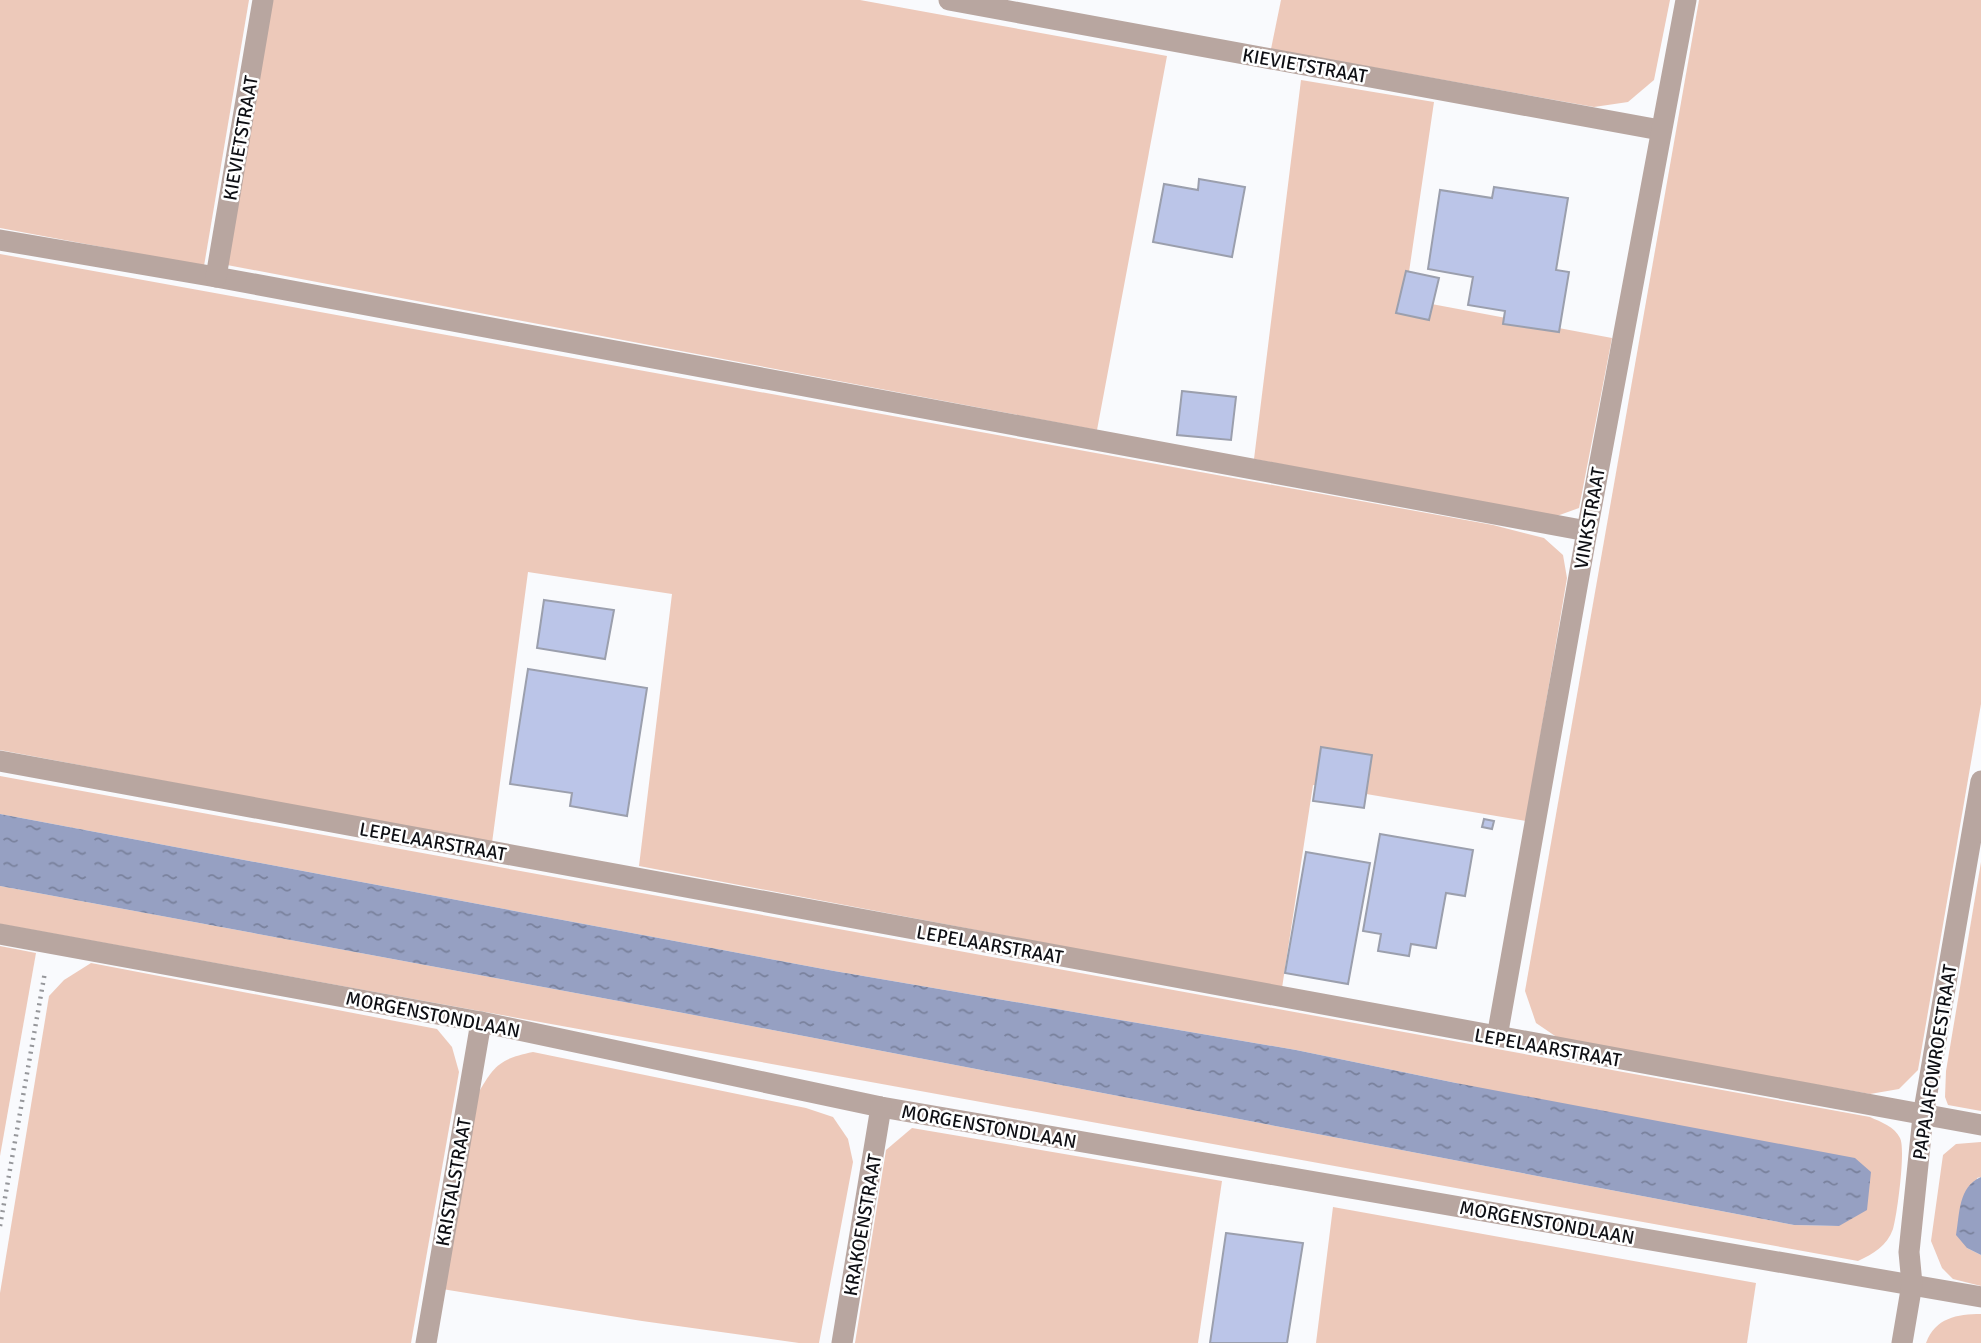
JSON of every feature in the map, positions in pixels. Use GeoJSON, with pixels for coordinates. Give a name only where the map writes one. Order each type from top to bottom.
{"type":"FeatureCollection","features":[{"type":"Feature","properties":{"kind":"street","name":"KIEVIETSTRAAT"},"geometry":{"type":"LineString","coordinates":[[216,277],[263,0]]}},
{"type":"Feature","properties":{"kind":"street","name":"KIEVIETSTRAAT"},"geometry":{"type":"LineString","coordinates":[[949,0],[1660,130]]}},
{"type":"Feature","properties":{"kind":"street","name":"VINKSTRAAT"},"geometry":{"type":"LineString","coordinates":[[1497,1037],[1660,130],[1686,0]]}},
{"type":"Feature","properties":{"kind":"street"},"geometry":{"type":"LineString","coordinates":[[0,240],[216,277],[1587,531]]}},
{"type":"Feature","properties":{"kind":"street","name":"LEPELAARSTRAAT"},"geometry":{"type":"LineString","coordinates":[[0,761],[1981,1125]]}},
{"type":"Feature","properties":{"kind":"street","name":"PAPAJAFOWROESTRAAT"},"geometry":{"type":"LineString","coordinates":[[1902,1343],[1912,1284],[1909,1252],[1923,1116],[1981,781]]}},
{"type":"Feature","properties":{"kind":"street","name":"MORGENSTONDLAAN"},"geometry":{"type":"LineString","coordinates":[[0,934],[481,1022],[881,1107],[1981,1297]]}},
{"type":"Feature","properties":{"kind":"street","name":"KRISTALSTRAAT"},"geometry":{"type":"LineString","coordinates":[[426,1343],[481,1022]]}},
{"type":"Feature","properties":{"kind":"street","name":"KRAKOENSTRAAT"},"geometry":{"type":"LineString","coordinates":[[842,1343],[881,1107]]}},
{"type":"Feature","properties":{"kind":"path"},"geometry":{"type":"LineString","coordinates":[[0,1226],[50,944]]}},
{"type":"Feature","properties":{"kind":"shaded area"},"geometry":{"type":"Polygon","coordinates":[[[0,0],[249,0],[204,266],[0,228],[0,0]]]}},
{"type":"Feature","properties":{"kind":"shaded area"},"geometry":{"type":"Polygon","coordinates":[[[272,0],[860,0],[1167,56],[1097,430],[227,265],[272,0]]]}},
{"type":"Feature","properties":{"kind":"shaded area"},"geometry":{"type":"Polygon","coordinates":[[[1281,0],[1670,0],[1654,80],[1628,102],[1594,107],[1271,49],[1281,0]]]}},
{"type":"Feature","properties":{"kind":"shaded area"},"geometry":{"type":"Polygon","coordinates":[[[1699,0],[1981,0],[1981,704],[1918,1070],[1899,1089],[1870,1094],[1561,1040],[1536,1023],[1525,991],[1699,0]]]}},
{"type":"Feature","properties":{"kind":"shaded area"},"geometry":{"type":"Polygon","coordinates":[[[1301,80],[1434,102],[1405,299],[1612,338],[1579,508],[1554,517],[1254,459],[1301,80]]]}},
{"type":"Feature","properties":{"kind":"shaded area"},"geometry":{"type":"Polygon","coordinates":[[[0,254],[1493,525],[1544,538],[1563,555],[1567,578],[1526,821],[1313,785],[1282,988],[639,866],[672,594],[528,572],[492,843],[0,750],[0,254]]]}},
{"type":"Feature","properties":{"kind":"shaded area"},"geometry":{"type":"Polygon","coordinates":[[[0,776],[1870,1117],[1895,1131],[1902,1145],[1893,1229],[1879,1249],[1858,1261],[0,924],[0,886],[1794,1225],[1839,1226],[1456,1083],[1296,1050],[834,971],[0,814],[0,776]]]}},
{"type":"Feature","properties":{"kind":"shaded area"},"geometry":{"type":"Polygon","coordinates":[[[1981,862],[1981,1111],[1948,1105],[1945,1097],[1946,1071],[1981,862]]]}},
{"type":"Feature","properties":{"kind":"shaded area"},"geometry":{"type":"Polygon","coordinates":[[[0,946],[36,953],[0,1156],[0,946]]]}},
{"type":"Feature","properties":{"kind":"shaded area"},"geometry":{"type":"Polygon","coordinates":[[[91,963],[437,1029],[452,1047],[459,1072],[411,1343],[0,1343],[0,1293],[49,996],[64,980],[91,963]]]}},
{"type":"Feature","properties":{"kind":"shaded area"},"geometry":{"type":"Polygon","coordinates":[[[533,1052],[806,1108],[833,1117],[848,1139],[853,1162],[819,1343],[799,1343],[642,1321],[442,1289],[477,1095],[499,1065],[533,1052]]]}},
{"type":"Feature","properties":{"kind":"shaded area"},"geometry":{"type":"Polygon","coordinates":[[[912,1128],[1222,1181],[1198,1343],[855,1343],[886,1150],[912,1128]]]}},
{"type":"Feature","properties":{"kind":"shaded area"},"geometry":{"type":"Polygon","coordinates":[[[1981,1142],[1981,1177],[1977,1178],[1967,1248],[1981,1255],[1981,1286],[1953,1279],[1942,1268],[1931,1241],[1943,1155],[1956,1144],[1981,1142]]]}},
{"type":"Feature","properties":{"kind":"shaded area"},"geometry":{"type":"Polygon","coordinates":[[[1333,1207],[1756,1283],[1747,1343],[1316,1343],[1333,1207]]]}},
{"type":"Feature","properties":{"kind":"shaded area"},"geometry":{"type":"Polygon","coordinates":[[[1981,1314],[1981,1343],[1926,1343],[1935,1328],[1948,1319],[1981,1314]]]}},
{"type":"Feature","properties":{"kind":"water"},"geometry":{"type":"Polygon","coordinates":[[[0,814],[834,971],[1296,1050],[1855,1158],[1871,1172],[1867,1210],[1839,1226],[1794,1225],[0,886],[0,814]]]}},
{"type":"Feature","properties":{"kind":"water"},"geometry":{"type":"Polygon","coordinates":[[[1981,1177],[1981,1255],[1967,1248],[1956,1235],[1964,1194],[1973,1181],[1981,1177]]]}},
{"type":"Feature","properties":{"kind":"building"},"geometry":{"type":"Polygon","coordinates":[[[1199,179],[1245,187],[1232,257],[1153,242],[1164,184],[1198,190],[1199,179]]]}},
{"type":"Feature","properties":{"kind":"building"},"geometry":{"type":"Polygon","coordinates":[[[1494,187],[1568,198],[1556,270],[1569,272],[1559,332],[1503,324],[1505,311],[1468,305],[1473,277],[1428,269],[1440,190],[1492,198],[1494,187]]]}},
{"type":"Feature","properties":{"kind":"building"},"geometry":{"type":"Polygon","coordinates":[[[1406,271],[1439,278],[1429,320],[1396,313],[1406,271]]]}},
{"type":"Feature","properties":{"kind":"building"},"geometry":{"type":"Polygon","coordinates":[[[1182,391],[1236,397],[1231,440],[1177,435],[1182,391]]]}},
{"type":"Feature","properties":{"kind":"building"},"geometry":{"type":"Polygon","coordinates":[[[544,600],[614,610],[605,659],[537,648],[544,600]]]}},
{"type":"Feature","properties":{"kind":"building"},"geometry":{"type":"Polygon","coordinates":[[[528,669],[647,688],[627,816],[570,806],[572,793],[510,784],[528,669]]]}},
{"type":"Feature","properties":{"kind":"building"},"geometry":{"type":"Polygon","coordinates":[[[1321,747],[1372,755],[1364,808],[1313,801],[1321,747]]]}},
{"type":"Feature","properties":{"kind":"building"},"geometry":{"type":"Polygon","coordinates":[[[1484,819],[1494,821],[1492,829],[1482,827],[1484,819]]]}},
{"type":"Feature","properties":{"kind":"building"},"geometry":{"type":"Polygon","coordinates":[[[1380,834],[1473,850],[1465,896],[1446,893],[1436,948],[1411,944],[1409,956],[1378,951],[1381,934],[1363,931],[1380,834]]]}},
{"type":"Feature","properties":{"kind":"building"},"geometry":{"type":"Polygon","coordinates":[[[1306,852],[1370,863],[1348,984],[1285,973],[1306,852]]]}},
{"type":"Feature","properties":{"kind":"building"},"geometry":{"type":"Polygon","coordinates":[[[1226,1233],[1303,1243],[1287,1343],[1210,1343],[1226,1233]]]}}]}
